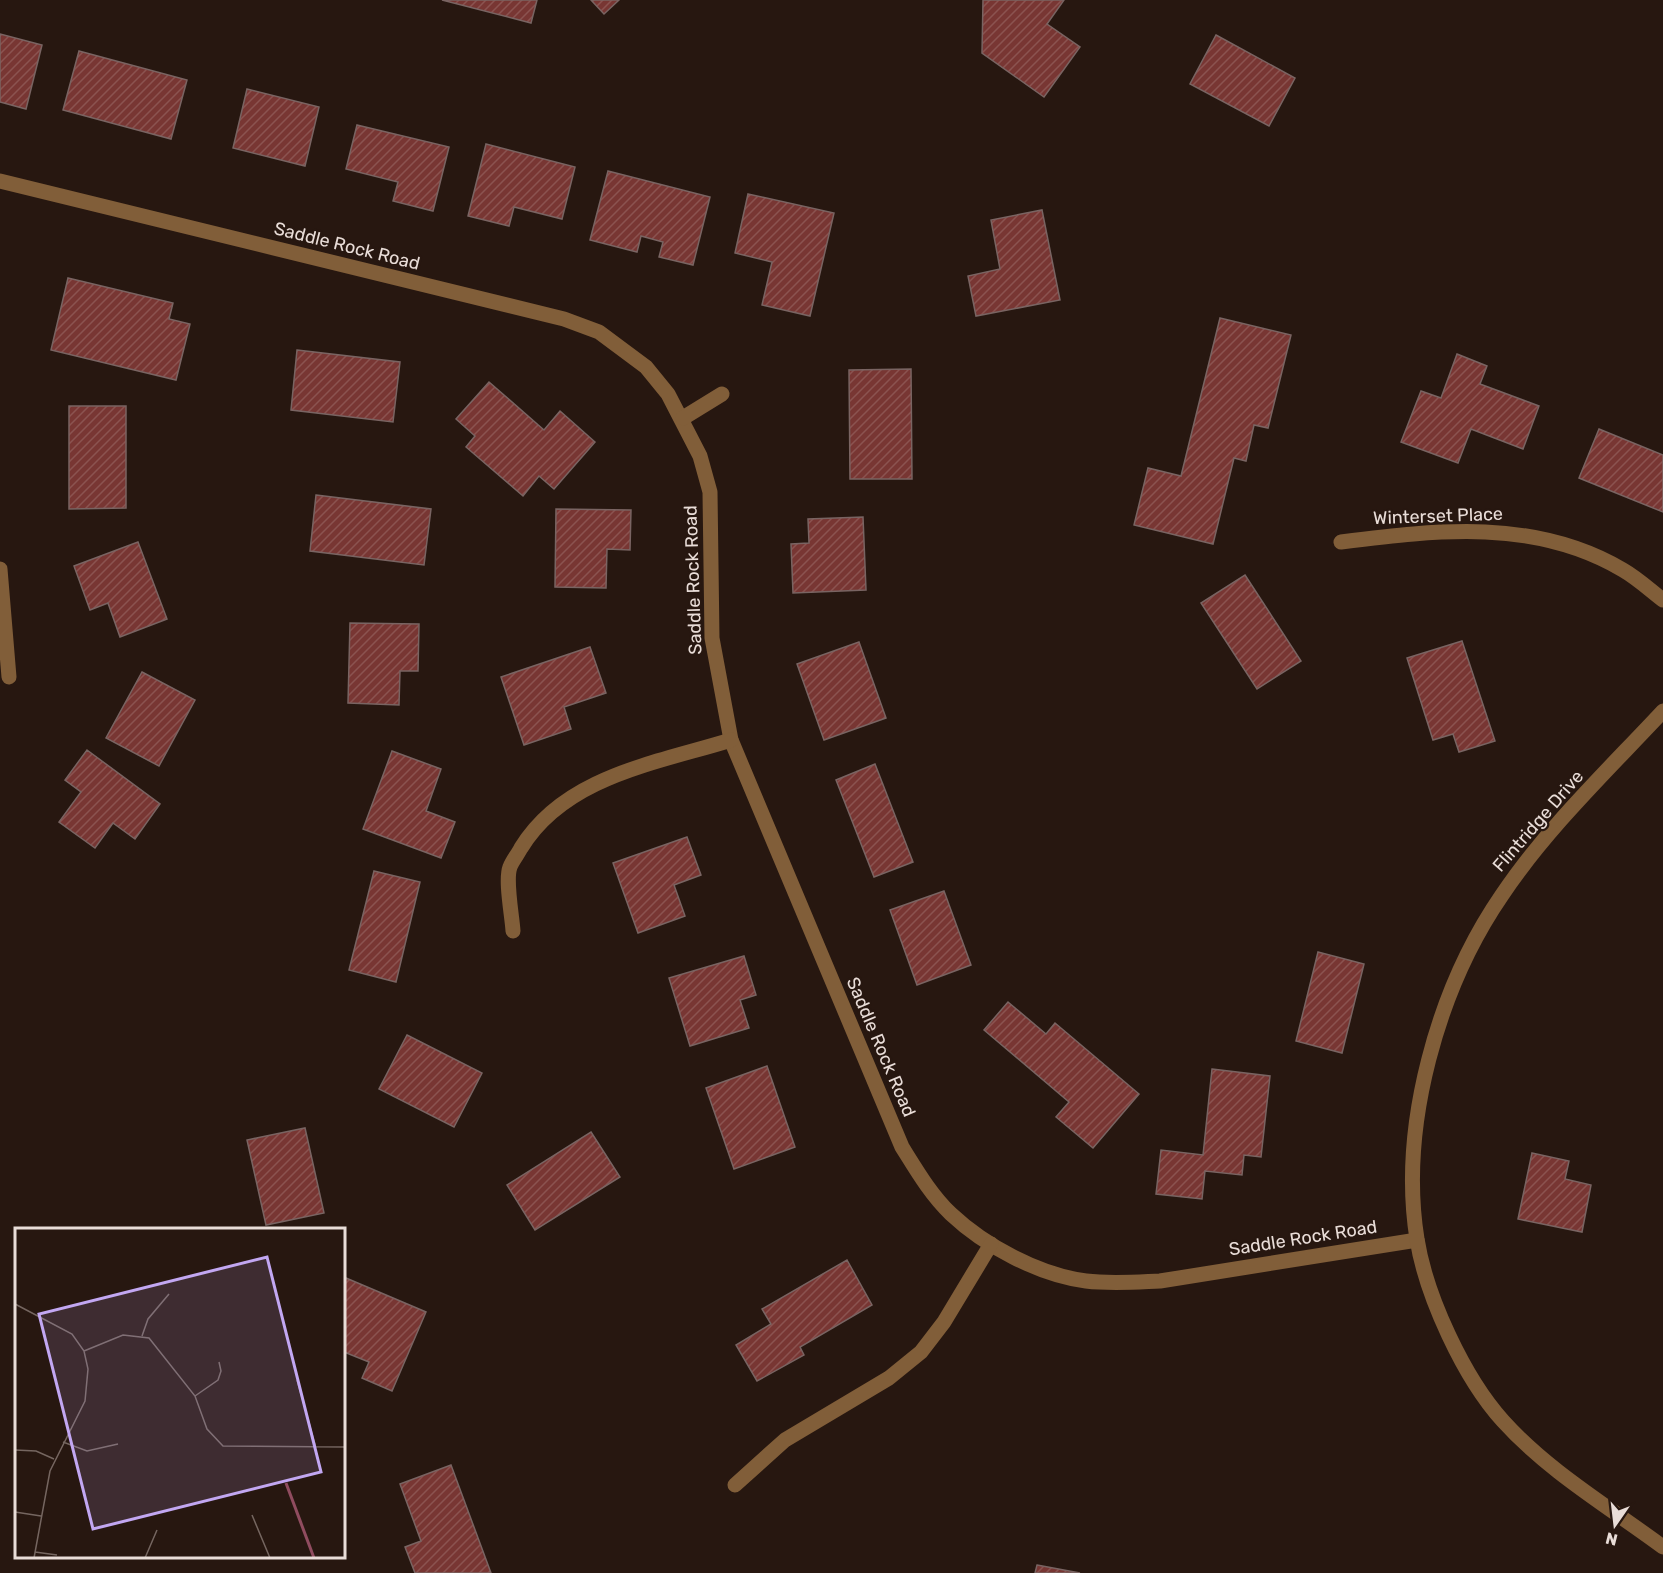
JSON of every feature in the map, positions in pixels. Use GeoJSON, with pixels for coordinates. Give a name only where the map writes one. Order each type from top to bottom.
{"type":"FeatureCollection","features":[{"type":"Feature","properties":{"kind":"street","name":"Saddle Rock Road"},"geometry":{"type":"LineString","coordinates":[[0,181],[564,319],[599,332],[625,349],[646,367],[668,394],[683,418],[700,456],[710,492],[712,638],[731,740],[902,1147],[924,1183],[952,1215],[991,1244],[1055,1274],[1085,1281],[1121,1283],[1160,1281],[1417,1240]]}},
{"type":"Feature","properties":{"kind":"street"},"geometry":{"type":"LineString","coordinates":[[683,418],[722,394]]}},
{"type":"Feature","properties":{"kind":"street","name":"Winterset Place"},"geometry":{"type":"LineString","coordinates":[[1341,542],[1469,531],[1522,533],[1572,547],[1623,570],[1663,600]]}},
{"type":"Feature","properties":{"kind":"street"},"geometry":{"type":"LineString","coordinates":[[0,569],[9,677]]}},
{"type":"Feature","properties":{"kind":"street","name":"Flintridge Drive"},"geometry":{"type":"LineString","coordinates":[[1663,711],[1528,857],[1472,944],[1457,975],[1432,1049],[1419,1109],[1413,1177],[1417,1240],[1441,1320],[1472,1378],[1502,1419],[1536,1454],[1663,1547]]}},
{"type":"Feature","properties":{"kind":"street"},"geometry":{"type":"LineString","coordinates":[[513,931],[509,868],[530,834],[550,811],[581,792],[624,772],[731,740]]}},
{"type":"Feature","properties":{"kind":"street"},"geometry":{"type":"LineString","coordinates":[[735,1485],[785,1440],[889,1378],[921,1352],[944,1322],[991,1244]]}},
{"type":"Feature","properties":{"kind":"building"},"geometry":{"type":"Polygon","coordinates":[[[442,0],[537,0],[531,23],[442,0]]]}},
{"type":"Feature","properties":{"kind":"building"},"geometry":{"type":"Polygon","coordinates":[[[591,0],[619,0],[604,14],[591,0]]]}},
{"type":"Feature","properties":{"kind":"building"},"geometry":{"type":"Polygon","coordinates":[[[983,0],[1064,0],[1047,24],[1080,47],[1044,97],[982,53],[983,0]]]}},
{"type":"Feature","properties":{"kind":"building"},"geometry":{"type":"Polygon","coordinates":[[[0,34],[42,45],[26,109],[0,102],[0,34]]]}},
{"type":"Feature","properties":{"kind":"building"},"geometry":{"type":"Polygon","coordinates":[[[1216,35],[1295,78],[1269,126],[1190,84],[1216,35]]]}},
{"type":"Feature","properties":{"kind":"building"},"geometry":{"type":"Polygon","coordinates":[[[79,51],[187,80],[171,139],[63,110],[79,51]]]}},
{"type":"Feature","properties":{"kind":"building"},"geometry":{"type":"Polygon","coordinates":[[[247,89],[319,107],[305,166],[233,148],[247,89]]]}},
{"type":"Feature","properties":{"kind":"building"},"geometry":{"type":"Polygon","coordinates":[[[357,125],[449,147],[433,211],[393,201],[398,182],[346,169],[357,125]]]}},
{"type":"Feature","properties":{"kind":"building"},"geometry":{"type":"Polygon","coordinates":[[[486,144],[575,167],[562,219],[514,207],[509,226],[468,216],[486,144]]]}},
{"type":"Feature","properties":{"kind":"building"},"geometry":{"type":"Polygon","coordinates":[[[608,171],[710,197],[693,265],[659,257],[663,242],[641,236],[637,252],[590,240],[608,171]]]}},
{"type":"Feature","properties":{"kind":"building"},"geometry":{"type":"Polygon","coordinates":[[[748,194],[834,213],[810,316],[762,305],[772,262],[735,253],[748,194]]]}},
{"type":"Feature","properties":{"kind":"building"},"geometry":{"type":"Polygon","coordinates":[[[1042,210],[1060,300],[976,316],[968,276],[1000,269],[991,220],[1042,210]]]}},
{"type":"Feature","properties":{"kind":"building"},"geometry":{"type":"Polygon","coordinates":[[[68,278],[173,303],[169,319],[190,324],[176,380],[51,350],[68,278]]]}},
{"type":"Feature","properties":{"kind":"building"},"geometry":{"type":"Polygon","coordinates":[[[1220,318],[1291,335],[1268,428],[1254,425],[1246,461],[1234,458],[1213,544],[1134,525],[1148,468],[1181,476],[1220,318]]]}},
{"type":"Feature","properties":{"kind":"building"},"geometry":{"type":"Polygon","coordinates":[[[297,350],[400,362],[393,422],[291,410],[297,350]]]}},
{"type":"Feature","properties":{"kind":"building"},"geometry":{"type":"Polygon","coordinates":[[[1457,354],[1487,366],[1480,384],[1539,406],[1523,449],[1471,429],[1458,463],[1401,442],[1421,391],[1441,398],[1457,354]]]}},
{"type":"Feature","properties":{"kind":"building"},"geometry":{"type":"Polygon","coordinates":[[[911,369],[912,479],[850,479],[849,370],[911,369]]]}},
{"type":"Feature","properties":{"kind":"building"},"geometry":{"type":"Polygon","coordinates":[[[489,382],[544,430],[560,411],[595,442],[554,489],[539,476],[523,496],[466,447],[475,436],[456,419],[489,382]]]}},
{"type":"Feature","properties":{"kind":"building"},"geometry":{"type":"Polygon","coordinates":[[[69,406],[126,406],[126,508],[69,509],[69,406]]]}},
{"type":"Feature","properties":{"kind":"building"},"geometry":{"type":"Polygon","coordinates":[[[1599,429],[1663,455],[1663,512],[1579,478],[1599,429]]]}},
{"type":"Feature","properties":{"kind":"building"},"geometry":{"type":"Polygon","coordinates":[[[316,495],[431,509],[424,565],[310,551],[316,495]]]}},
{"type":"Feature","properties":{"kind":"building"},"geometry":{"type":"Polygon","coordinates":[[[556,509],[631,510],[630,550],[607,549],[606,588],[555,587],[556,509]]]}},
{"type":"Feature","properties":{"kind":"building"},"geometry":{"type":"Polygon","coordinates":[[[863,517],[866,590],[793,593],[791,544],[809,543],[808,519],[863,517]]]}},
{"type":"Feature","properties":{"kind":"building"},"geometry":{"type":"Polygon","coordinates":[[[138,542],[167,619],[120,637],[108,603],[90,610],[74,566],[138,542]]]}},
{"type":"Feature","properties":{"kind":"building"},"geometry":{"type":"Polygon","coordinates":[[[1245,575],[1301,661],[1257,689],[1201,603],[1245,575]]]}},
{"type":"Feature","properties":{"kind":"building"},"geometry":{"type":"Polygon","coordinates":[[[350,623],[419,624],[418,671],[400,671],[399,705],[348,703],[350,623]]]}},
{"type":"Feature","properties":{"kind":"building"},"geometry":{"type":"Polygon","coordinates":[[[1462,641],[1495,741],[1459,752],[1453,734],[1433,740],[1407,658],[1462,641]]]}},
{"type":"Feature","properties":{"kind":"building"},"geometry":{"type":"Polygon","coordinates":[[[859,642],[886,718],[824,740],[797,664],[859,642]]]}},
{"type":"Feature","properties":{"kind":"building"},"geometry":{"type":"Polygon","coordinates":[[[590,647],[606,693],[564,707],[571,729],[524,745],[501,677],[590,647]]]}},
{"type":"Feature","properties":{"kind":"building"},"geometry":{"type":"Polygon","coordinates":[[[142,672],[195,700],[159,766],[106,738],[142,672]]]}},
{"type":"Feature","properties":{"kind":"building"},"geometry":{"type":"Polygon","coordinates":[[[87,750],[160,804],[135,839],[113,823],[95,848],[59,822],[81,792],[65,780],[87,750]]]}},
{"type":"Feature","properties":{"kind":"building"},"geometry":{"type":"Polygon","coordinates":[[[392,751],[441,769],[426,811],[455,822],[441,858],[363,829],[392,751]]]}},
{"type":"Feature","properties":{"kind":"building"},"geometry":{"type":"Polygon","coordinates":[[[875,764],[913,862],[874,877],[836,780],[875,764]]]}},
{"type":"Feature","properties":{"kind":"building"},"geometry":{"type":"Polygon","coordinates":[[[687,837],[701,875],[674,885],[685,916],[638,933],[613,863],[687,837]]]}},
{"type":"Feature","properties":{"kind":"building"},"geometry":{"type":"Polygon","coordinates":[[[374,871],[420,882],[396,982],[349,970],[374,871]]]}},
{"type":"Feature","properties":{"kind":"building"},"geometry":{"type":"Polygon","coordinates":[[[944,891],[971,965],[917,985],[890,910],[944,891]]]}},
{"type":"Feature","properties":{"kind":"building"},"geometry":{"type":"Polygon","coordinates":[[[1318,952],[1364,964],[1342,1053],[1296,1041],[1318,952]]]}},
{"type":"Feature","properties":{"kind":"building"},"geometry":{"type":"Polygon","coordinates":[[[744,956],[756,995],[740,1000],[749,1028],[690,1046],[669,978],[744,956]]]}},
{"type":"Feature","properties":{"kind":"building"},"geometry":{"type":"Polygon","coordinates":[[[1008,1002],[1046,1034],[1055,1023],[1139,1094],[1093,1148],[1056,1117],[1069,1102],[984,1030],[1008,1002]]]}},
{"type":"Feature","properties":{"kind":"building"},"geometry":{"type":"Polygon","coordinates":[[[407,1035],[482,1073],[454,1127],[379,1089],[407,1035]]]}},
{"type":"Feature","properties":{"kind":"building"},"geometry":{"type":"Polygon","coordinates":[[[767,1066],[795,1147],[734,1169],[706,1088],[767,1066]]]}},
{"type":"Feature","properties":{"kind":"building"},"geometry":{"type":"Polygon","coordinates":[[[1212,1069],[1270,1076],[1261,1157],[1244,1155],[1242,1175],[1205,1171],[1202,1199],[1156,1194],[1161,1150],[1203,1155],[1212,1069]]]}},
{"type":"Feature","properties":{"kind":"building"},"geometry":{"type":"Polygon","coordinates":[[[305,1128],[324,1213],[266,1225],[247,1140],[305,1128]]]}},
{"type":"Feature","properties":{"kind":"building"},"geometry":{"type":"Polygon","coordinates":[[[591,1132],[620,1177],[535,1230],[507,1185],[591,1132]]]}},
{"type":"Feature","properties":{"kind":"building"},"geometry":{"type":"Polygon","coordinates":[[[1532,1153],[1569,1161],[1565,1179],[1591,1185],[1582,1232],[1518,1219],[1532,1153]]]}},
{"type":"Feature","properties":{"kind":"building"},"geometry":{"type":"Polygon","coordinates":[[[847,1260],[872,1305],[800,1347],[804,1355],[757,1381],[736,1345],[771,1324],[762,1309],[847,1260]]]}},
{"type":"Feature","properties":{"kind":"building"},"geometry":{"type":"Polygon","coordinates":[[[346,1278],[426,1312],[392,1391],[362,1378],[369,1362],[345,1352],[346,1278]]]}},
{"type":"Feature","properties":{"kind":"building"},"geometry":{"type":"Polygon","coordinates":[[[451,1465],[491,1573],[415,1573],[405,1547],[421,1541],[400,1484],[451,1465]]]}},
{"type":"Feature","properties":{"kind":"building"},"geometry":{"type":"Polygon","coordinates":[[[1037,1565],[1080,1573],[1035,1573],[1037,1565]]]}}]}
